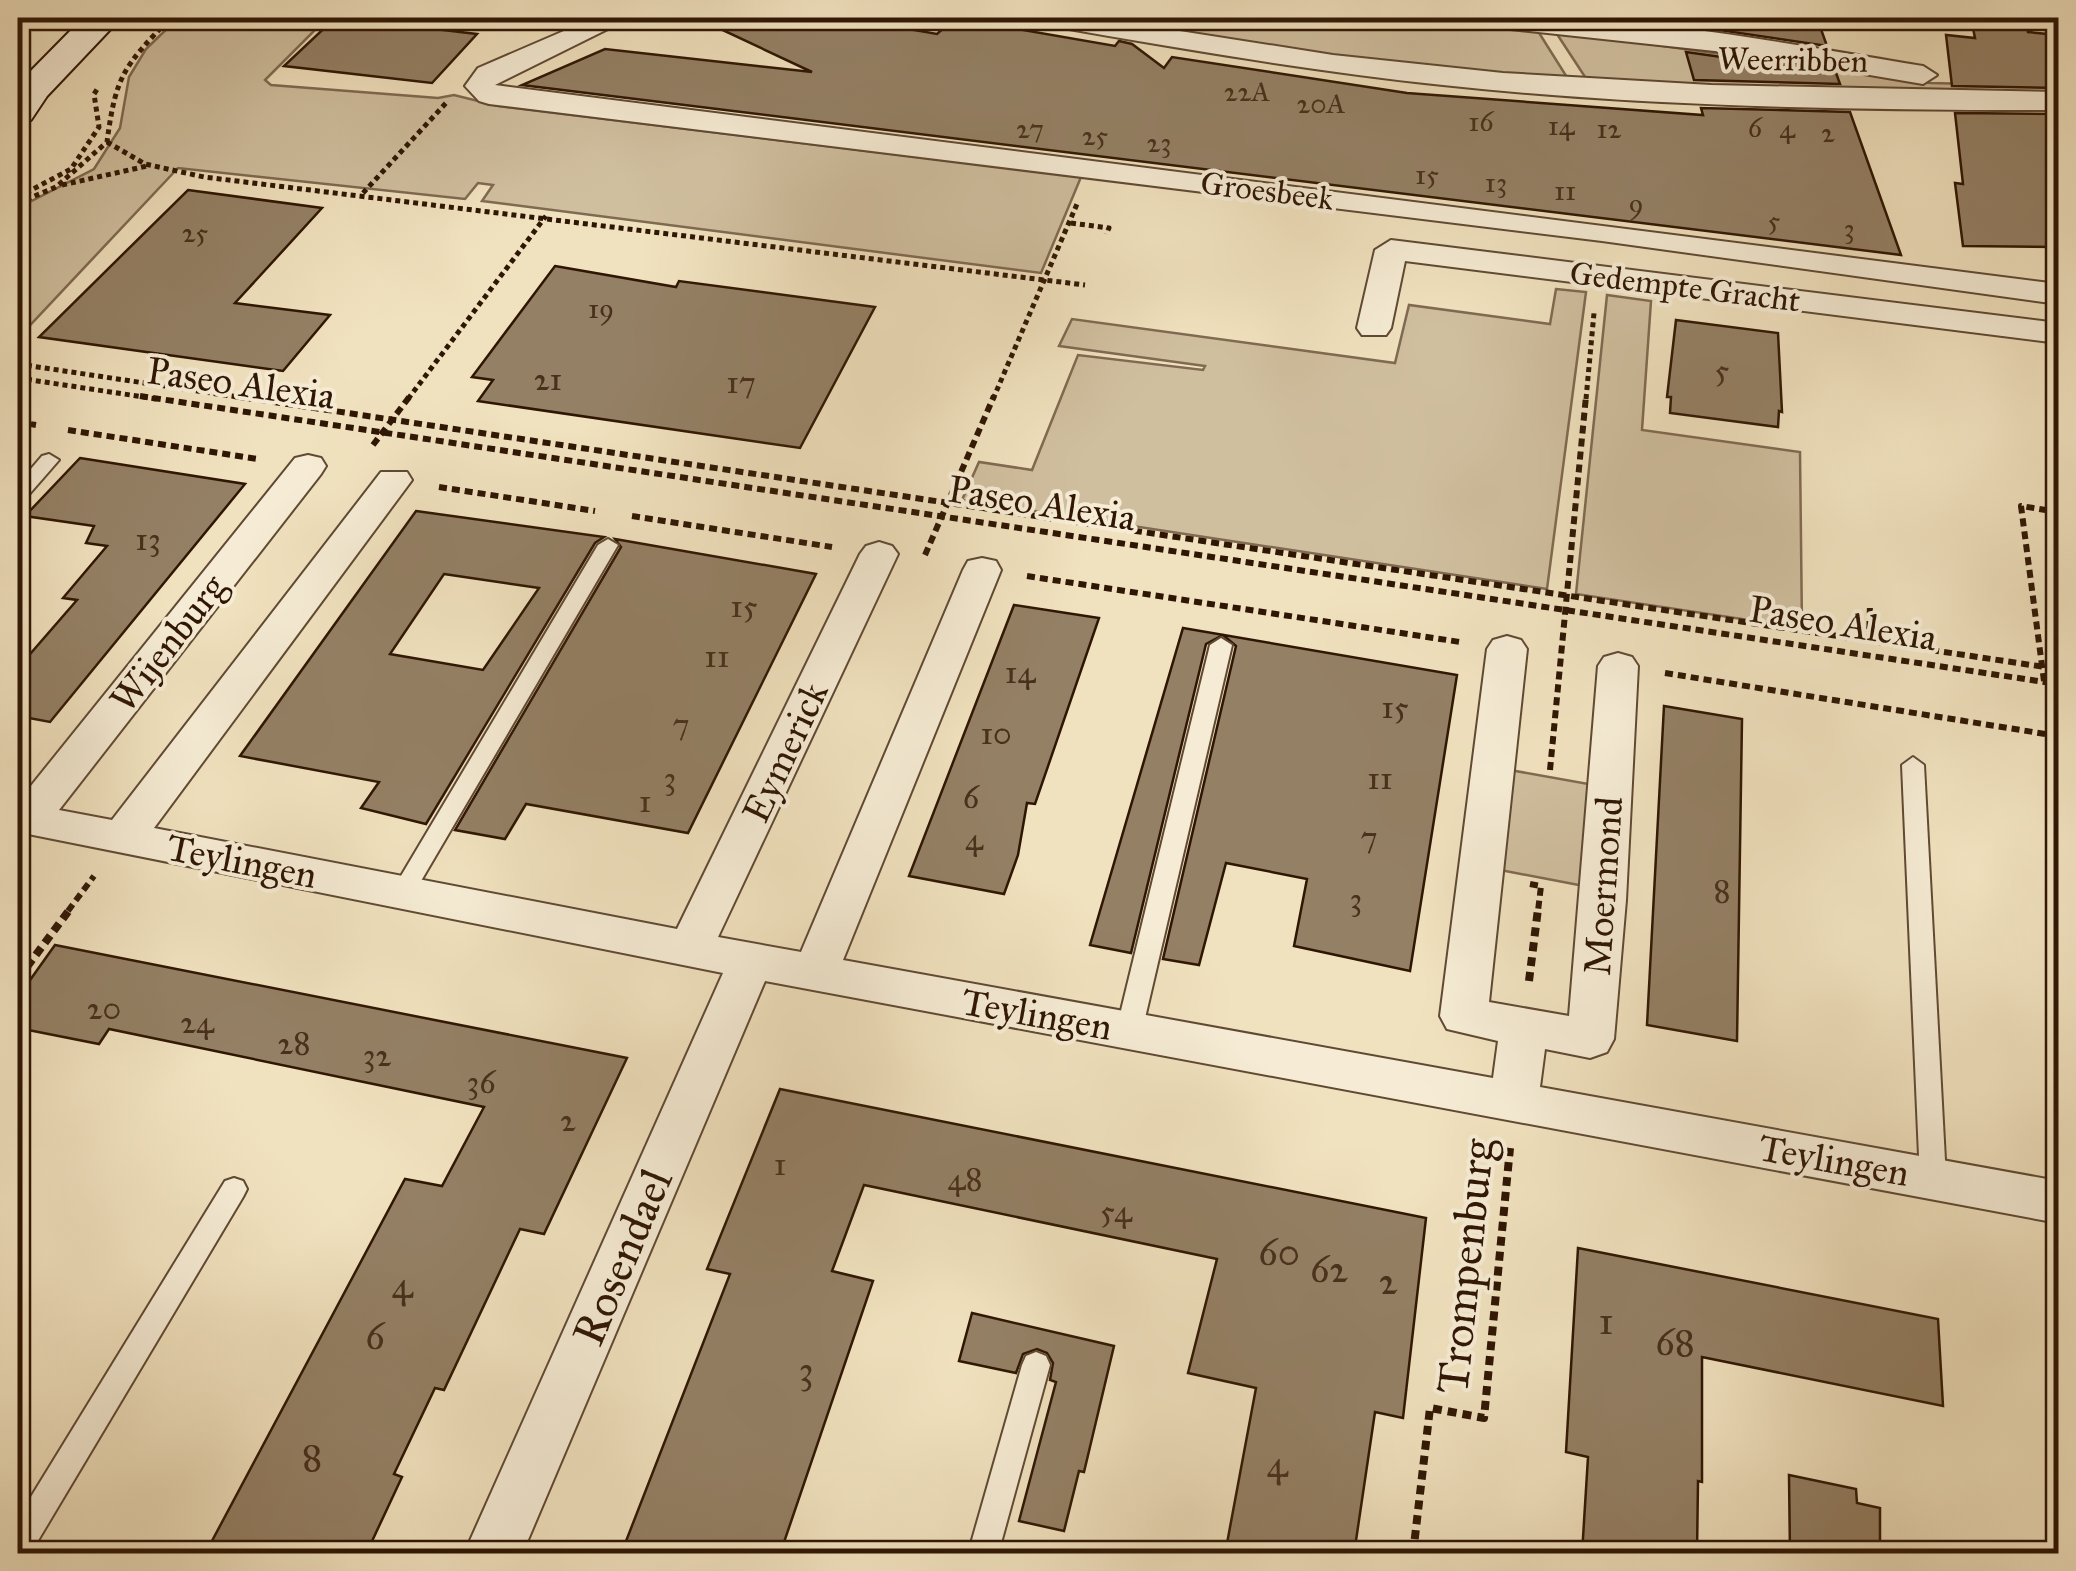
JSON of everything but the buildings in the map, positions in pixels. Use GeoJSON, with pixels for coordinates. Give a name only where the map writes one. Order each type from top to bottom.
{"type":"FeatureCollection","features":[{"type":"Feature","properties":{"kind":"street"},"geometry":{"type":"LineString","coordinates":[[18,68],[93,18]]}},
{"type":"Feature","properties":{"kind":"street"},"geometry":{"type":"LineString","coordinates":[[20,125],[33,89],[103,18]]}},
{"type":"Feature","properties":{"kind":"street"},"geometry":{"type":"LineString","coordinates":[[479,86],[488,74],[616,18]]}},
{"type":"Feature","properties":{"kind":"street","name":"Weerribben"},"geometry":{"type":"LineString","coordinates":[[1052,18],[1314,60],[1501,82],[1718,94],[2058,101]]}},
{"type":"Feature","properties":{"kind":"street","name":"Weerribben"},"geometry":{"type":"LineString","coordinates":[[1483,18],[1752,47],[1940,78],[2058,83]]}},
{"type":"Feature","properties":{"kind":"street","name":"Groesbeek"},"geometry":{"type":"LineString","coordinates":[[479,86],[489,95],[2058,294]]}},
{"type":"Feature","properties":{"kind":"street","name":"Gedempte Gracht"},"geometry":{"type":"LineString","coordinates":[[1374,328],[1391,250],[2058,333]]}},
{"type":"Feature","properties":{"kind":"street","name":"Wijenburg"},"geometry":{"type":"LineString","coordinates":[[23,818],[308,466]]}},
{"type":"Feature","properties":{"kind":"street"},"geometry":{"type":"LineString","coordinates":[[123,837],[236,694],[394,480]]}},
{"type":"Feature","properties":{"kind":"street","name":"Eymerick"},"geometry":{"type":"LineString","coordinates":[[690,949],[879,554]]}},
{"type":"Feature","properties":{"kind":"street"},"geometry":{"type":"LineString","coordinates":[[816,973],[982,570]]}},
{"type":"Feature","properties":{"kind":"street","name":"Moermond"},"geometry":{"type":"LineString","coordinates":[[1507,649],[1464,1016],[1590,1039],[1618,666]]}},
{"type":"Feature","properties":{"kind":"street","name":"Teylingen"},"geometry":{"type":"LineString","coordinates":[[23,818],[751,961],[2058,1202]]}},
{"type":"Feature","properties":{"kind":"street","name":"Rosendael"},"geometry":{"type":"LineString","coordinates":[[493,1554],[751,961]]}},
{"type":"Feature","properties":{"kind":"street"},"geometry":{"type":"LineString","coordinates":[[1514,1102],[1524,1027]]}},
{"type":"Feature","properties":{"kind":"lane"},"geometry":{"type":"LineString","coordinates":[[18,495],[49,460]]}},
{"type":"Feature","properties":{"kind":"lane"},"geometry":{"type":"LineString","coordinates":[[403,892],[608,545]]}},
{"type":"Feature","properties":{"kind":"lane"},"geometry":{"type":"LineString","coordinates":[[1129,1031],[1221,645]]}},
{"type":"Feature","properties":{"kind":"lane"},"geometry":{"type":"LineString","coordinates":[[1913,766],[1933,1179]]}},
{"type":"Feature","properties":{"kind":"lane"},"geometry":{"type":"LineString","coordinates":[[18,1545],[234,1189]]}},
{"type":"Feature","properties":{"kind":"lane"},"geometry":{"type":"LineString","coordinates":[[983,1554],[1036,1364]]}},
{"type":"Feature","properties":{"kind":"path"},"geometry":{"type":"LineString","coordinates":[[56,187],[85,166],[107,142],[114,90],[126,64],[170,18]]}},
{"type":"Feature","properties":{"kind":"path"},"geometry":{"type":"LineString","coordinates":[[362,194],[450,98],[479,86]]}},
{"type":"Feature","properties":{"kind":"path"},"geometry":{"type":"LineString","coordinates":[[18,200],[72,169],[99,127],[94,94]]}},
{"type":"Feature","properties":{"kind":"path"},"geometry":{"type":"LineString","coordinates":[[107,142],[152,165],[204,177],[1085,285]]}},
{"type":"Feature","properties":{"kind":"path"},"geometry":{"type":"LineString","coordinates":[[18,200],[152,165]]}},
{"type":"Feature","properties":{"kind":"path"},"geometry":{"type":"LineString","coordinates":[[923,561],[1070,223],[1089,169]]}},
{"type":"Feature","properties":{"kind":"path"},"geometry":{"type":"LineString","coordinates":[[56,428],[350,473],[546,216]]}},
{"type":"Feature","properties":{"kind":"path"},"geometry":{"type":"LineString","coordinates":[[1070,223],[1109,228],[1106,234]]}},
{"type":"Feature","properties":{"kind":"path"},"geometry":{"type":"LineString","coordinates":[[1550,770],[1598,276]]}},
{"type":"Feature","properties":{"kind":"path"},"geometry":{"type":"LineString","coordinates":[[18,364],[2058,669]]}},
{"type":"Feature","properties":{"kind":"path","name":"Paseo Alexia"},"geometry":{"type":"LineString","coordinates":[[18,378],[2058,684]]}},
{"type":"Feature","properties":{"kind":"path"},"geometry":{"type":"LineString","coordinates":[[18,422],[37,425]]}},
{"type":"Feature","properties":{"kind":"path"},"geometry":{"type":"LineString","coordinates":[[2058,453],[2053,452],[2058,490]]}},
{"type":"Feature","properties":{"kind":"path"},"geometry":{"type":"LineString","coordinates":[[394,480],[608,512]]}},
{"type":"Feature","properties":{"kind":"path"},"geometry":{"type":"LineString","coordinates":[[2044,681],[2021,506],[2058,512]]}},
{"type":"Feature","properties":{"kind":"path"},"geometry":{"type":"LineString","coordinates":[[627,516],[1562,657]]}},
{"type":"Feature","properties":{"kind":"path"},"geometry":{"type":"LineString","coordinates":[[1869,642],[1870,604]]}},
{"type":"Feature","properties":{"kind":"path"},"geometry":{"type":"LineString","coordinates":[[1618,666],[2058,736]]}},
{"type":"Feature","properties":{"kind":"path"},"geometry":{"type":"LineString","coordinates":[[1495,761],[1611,779]]}},
{"type":"Feature","properties":{"kind":"path"},"geometry":{"type":"LineString","coordinates":[[18,979],[123,837]]}},
{"type":"Feature","properties":{"kind":"path","name":"Trompenburg"},"geometry":{"type":"LineString","coordinates":[[1413,1554],[1430,1408],[1484,1418],[1514,1102]]}},
{"type":"Feature","properties":{"kind":"shaded area"},"geometry":{"type":"Polygon","coordinates":[[[178,18],[327,18],[265,80],[271,85],[438,98],[454,95],[498,106],[1081,177],[1041,273],[482,201],[493,185],[478,183],[465,199],[178,168],[18,338],[18,208],[94,169],[120,128],[129,77],[146,49],[178,18]]]}},
{"type":"Feature","properties":{"kind":"shaded area"},"geometry":{"type":"Polygon","coordinates":[[[1079,18],[1407,18],[1536,28],[1570,82],[1459,74],[1079,18]]]}},
{"type":"Feature","properties":{"kind":"shaded area"},"geometry":{"type":"Polygon","coordinates":[[[1555,31],[1930,83],[2058,86],[2058,96],[1913,96],[1589,83],[1555,31]]]}},
{"type":"Feature","properties":{"kind":"shaded area"},"geometry":{"type":"Polygon","coordinates":[[[1556,289],[1586,292],[1547,589],[962,500],[979,462],[1032,470],[1078,355],[1203,370],[1205,366],[1059,346],[1072,319],[1395,363],[1409,305],[1550,324],[1556,289]]]}},
{"type":"Feature","properties":{"kind":"shaded area"},"geometry":{"type":"Polygon","coordinates":[[[1607,295],[1651,301],[1642,430],[1800,452],[1802,628],[1576,594],[1607,295]]]}},
{"type":"Feature","properties":{"kind":"shaded area"},"geometry":{"type":"Polygon","coordinates":[[[1510,770],[1594,785],[1584,886],[1495,869],[1510,770]]]}}]}
